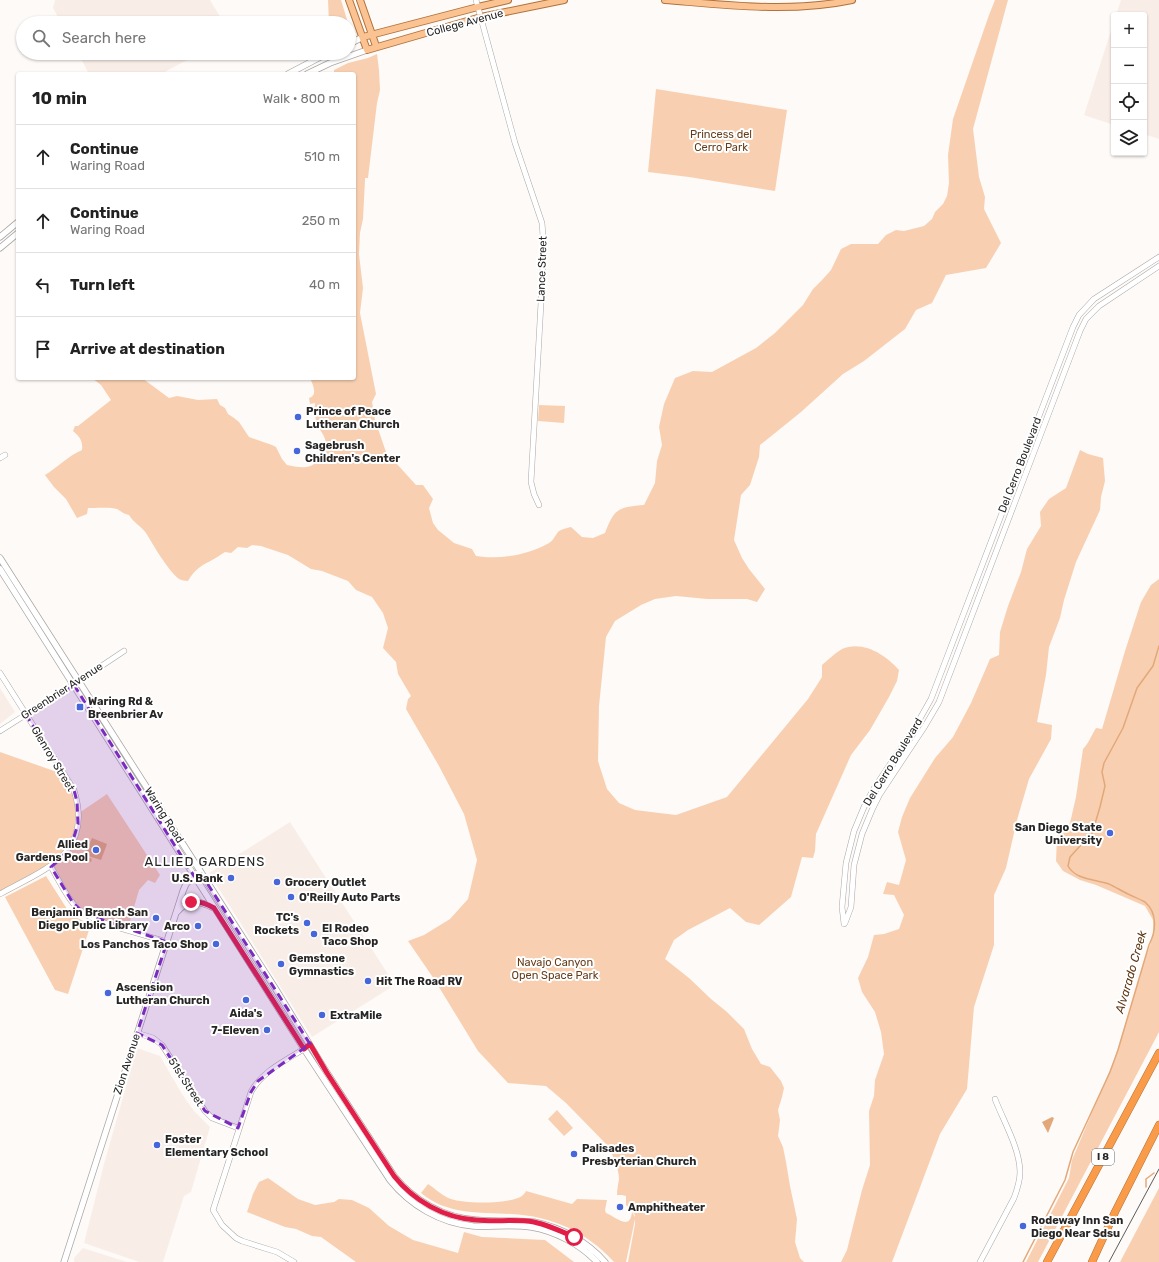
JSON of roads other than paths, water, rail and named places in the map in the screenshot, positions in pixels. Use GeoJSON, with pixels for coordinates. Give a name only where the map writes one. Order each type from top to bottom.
{"type":"FeatureCollection","features":[{"type":"Feature","properties":{"kind":"highway","name":"I 8"},"geometry":{"type":"LineString","coordinates":[[1047,1262],[1159,1053]]}},
{"type":"Feature","properties":{"kind":"highway"},"geometry":{"type":"LineString","coordinates":[[1092,1262],[1115,1212],[1159,1126]]}},
{"type":"Feature","properties":{"kind":"main road"},"geometry":{"type":"LineString","coordinates":[[349,0],[355,16]]}},
{"type":"Feature","properties":{"kind":"main road"},"geometry":{"type":"LineString","coordinates":[[360,0],[376,46]]}},
{"type":"Feature","properties":{"kind":"main road","name":"College Avenue"},"geometry":{"type":"LineString","coordinates":[[363,38],[372,34],[508,0]]}},
{"type":"Feature","properties":{"kind":"main road","name":"College Avenue"},"geometry":{"type":"LineString","coordinates":[[367,50],[376,46],[481,18],[564,0]]}},
{"type":"Feature","properties":{"kind":"main road"},"geometry":{"type":"LineString","coordinates":[[665,0],[760,7],[811,6],[852,0]]}},
{"type":"Feature","properties":{"kind":"main road"},"geometry":{"type":"LineString","coordinates":[[356,19],[367,50],[356,54]]}},
{"type":"Feature","properties":{"kind":"main road"},"geometry":{"type":"LineString","coordinates":[[356,41],[363,38]]}},
{"type":"Feature","properties":{"kind":"main road"},"geometry":{"type":"LineString","coordinates":[[292,72],[315,60]]}},
{"type":"Feature","properties":{"kind":"main road"},"geometry":{"type":"LineString","coordinates":[[311,72],[339,60]]}},
{"type":"Feature","properties":{"kind":"main road"},"geometry":{"type":"LineString","coordinates":[[0,236],[16,224]]}},
{"type":"Feature","properties":{"kind":"main road"},"geometry":{"type":"LineString","coordinates":[[0,248],[16,235]]}},
{"type":"Feature","properties":{"kind":"main road","name":"Waring Road"},"geometry":{"type":"LineString","coordinates":[[0,558],[327,1073],[394,1176],[403,1187],[414,1197],[431,1208],[465,1219],[532,1222],[554,1227],[588,1245],[605,1262]]}},
{"type":"Feature","properties":{"kind":"main road","name":"Waring Road"},"geometry":{"type":"LineString","coordinates":[[0,569],[304,1049],[399,1192],[428,1213],[462,1224],[473,1226],[530,1227],[551,1233],[584,1250],[597,1262]]}},
{"type":"Feature","properties":{"kind":"main road","name":"Zion Avenue"},"geometry":{"type":"LineString","coordinates":[[64,1262],[186,884],[200,872]]}},
{"type":"Feature","properties":{"kind":"main road"},"geometry":{"type":"LineString","coordinates":[[176,914],[182,907],[191,902],[203,903],[214,908]]}},
{"type":"Feature","properties":{"kind":"street","name":"Lance Street"},"geometry":{"type":"LineString","coordinates":[[476,0],[515,143],[544,232],[532,482],[534,494],[539,505]]}},
{"type":"Feature","properties":{"kind":"street","name":"Del Cerro Boulevard"},"geometry":{"type":"LineString","coordinates":[[1159,256],[1094,300],[1079,315],[1073,327],[931,699],[918,722],[873,790],[854,831],[846,863],[842,906],[844,924],[851,907],[854,865],[864,828],[880,794],[939,702],[1080,331],[1086,319],[1099,306],[1159,266]]}},
{"type":"Feature","properties":{"kind":"street","name":"Greenbrier Avenue"},"geometry":{"type":"LineString","coordinates":[[0,731],[74,685],[124,650]]}},
{"type":"Feature","properties":{"kind":"street","name":"Glenroy Street"},"geometry":{"type":"LineString","coordinates":[[0,673],[74,790],[77,802],[78,824],[73,840],[63,856],[51,867]]}},
{"type":"Feature","properties":{"kind":"street"},"geometry":{"type":"LineString","coordinates":[[0,894],[51,867],[73,903],[85,914],[109,924],[167,942]]}},
{"type":"Feature","properties":{"kind":"street","name":"51st Street"},"geometry":{"type":"LineString","coordinates":[[137,1033],[153,1038],[162,1045],[205,1111],[212,1118],[238,1128]]}},
{"type":"Feature","properties":{"kind":"street"},"geometry":{"type":"LineString","coordinates":[[294,1262],[277,1252],[236,1238],[222,1225],[213,1210],[238,1128],[251,1092],[258,1081],[274,1067],[310,1044]]}},
{"type":"Feature","properties":{"kind":"street"},"geometry":{"type":"LineString","coordinates":[[980,1262],[1014,1198],[1018,1188],[1020,1173],[1019,1160],[1016,1150],[995,1099]]}},
{"type":"Feature","properties":{"kind":"waterway","name":"Alvarado Creek"},"geometry":{"type":"LineString","coordinates":[[1023,1262],[1065,1180],[1073,1152],[1110,1072],[1153,934],[1154,917],[1149,906],[1145,902],[1109,884],[1081,877],[1071,871],[1068,866],[1070,857],[1091,837],[1105,786],[1102,772],[1104,763],[1123,728],[1137,688],[1153,666],[1159,646]]}},
{"type":"Feature","properties":{"kind":"waterway"},"geometry":{"type":"LineString","coordinates":[[1146,1187],[1146,1179],[1154,1173]]}},
{"type":"Feature","properties":{"kind":"tram line"},"geometry":{"type":"LineString","coordinates":[[1109,1262],[1159,1169]]}},
{"type":"Feature","properties":{"kind":"place","name":"Prince of Peace Lutheran Church"},"geometry":{"type":"Point","coordinates":[298,417]}},
{"type":"Feature","properties":{"kind":"place","name":"Sagebrush Children's Center"},"geometry":{"type":"Point","coordinates":[297,451]}},
{"type":"Feature","properties":{"kind":"place","name":"Waring Rd & Breenbrier Av"},"geometry":{"type":"Point","coordinates":[80,707]}},
{"type":"Feature","properties":{"kind":"place","name":"San Diego State University"},"geometry":{"type":"Point","coordinates":[1110,833]}},
{"type":"Feature","properties":{"kind":"place","name":"Allied Gardens Pool"},"geometry":{"type":"Point","coordinates":[96,850]}},
{"type":"Feature","properties":{"kind":"place","name":"U.S. Bank"},"geometry":{"type":"Point","coordinates":[231,878]}},
{"type":"Feature","properties":{"kind":"place","name":"Grocery Outlet"},"geometry":{"type":"Point","coordinates":[277,882]}},
{"type":"Feature","properties":{"kind":"place","name":"O'Reilly Auto Parts"},"geometry":{"type":"Point","coordinates":[291,897]}},
{"type":"Feature","properties":{"kind":"place","name":"Benjamin Branch San Diego Public Library"},"geometry":{"type":"Point","coordinates":[156,918]}},
{"type":"Feature","properties":{"kind":"place","name":"TC's Rockets"},"geometry":{"type":"Point","coordinates":[307,923]}},
{"type":"Feature","properties":{"kind":"place","name":"Arco"},"geometry":{"type":"Point","coordinates":[198,926]}},
{"type":"Feature","properties":{"kind":"place","name":"El Rodeo Taco Shop"},"geometry":{"type":"Point","coordinates":[314,934]}},
{"type":"Feature","properties":{"kind":"place","name":"Los Panchos Taco Shop"},"geometry":{"type":"Point","coordinates":[216,944]}},
{"type":"Feature","properties":{"kind":"place","name":"Gemstone Gymnastics"},"geometry":{"type":"Point","coordinates":[281,964]}},
{"type":"Feature","properties":{"kind":"place","name":"Hit The Road RV"},"geometry":{"type":"Point","coordinates":[368,981]}},
{"type":"Feature","properties":{"kind":"place","name":"Ascension Lutheran Church"},"geometry":{"type":"Point","coordinates":[108,993]}},
{"type":"Feature","properties":{"kind":"place","name":"Aida's"},"geometry":{"type":"Point","coordinates":[246,1000]}},
{"type":"Feature","properties":{"kind":"place","name":"ExtraMile"},"geometry":{"type":"Point","coordinates":[322,1015]}},
{"type":"Feature","properties":{"kind":"place","name":"7-Eleven"},"geometry":{"type":"Point","coordinates":[267,1030]}},
{"type":"Feature","properties":{"kind":"place","name":"Foster Elementary School"},"geometry":{"type":"Point","coordinates":[157,1145]}},
{"type":"Feature","properties":{"kind":"place","name":"Palisades Presbyterian Church"},"geometry":{"type":"Point","coordinates":[574,1154]}},
{"type":"Feature","properties":{"kind":"place","name":"Amphitheater"},"geometry":{"type":"Point","coordinates":[620,1207]}},
{"type":"Feature","properties":{"kind":"place","name":"Rodeway Inn San Diego Near Sdsu"},"geometry":{"type":"Point","coordinates":[1023,1226]}},
{"type":"Feature","properties":{"kind":"district","name":"ALLIED GARDENS"},"geometry":{"type":"Point","coordinates":[205,861]}},
{"type":"Feature","properties":{"kind":"park label","name":"Princess del Cerro Park"},"geometry":{"type":"Point","coordinates":[721,140]}},
{"type":"Feature","properties":{"kind":"park label","name":"Navajo Canyon Open Space Park"},"geometry":{"type":"Point","coordinates":[555,968]}}]}
